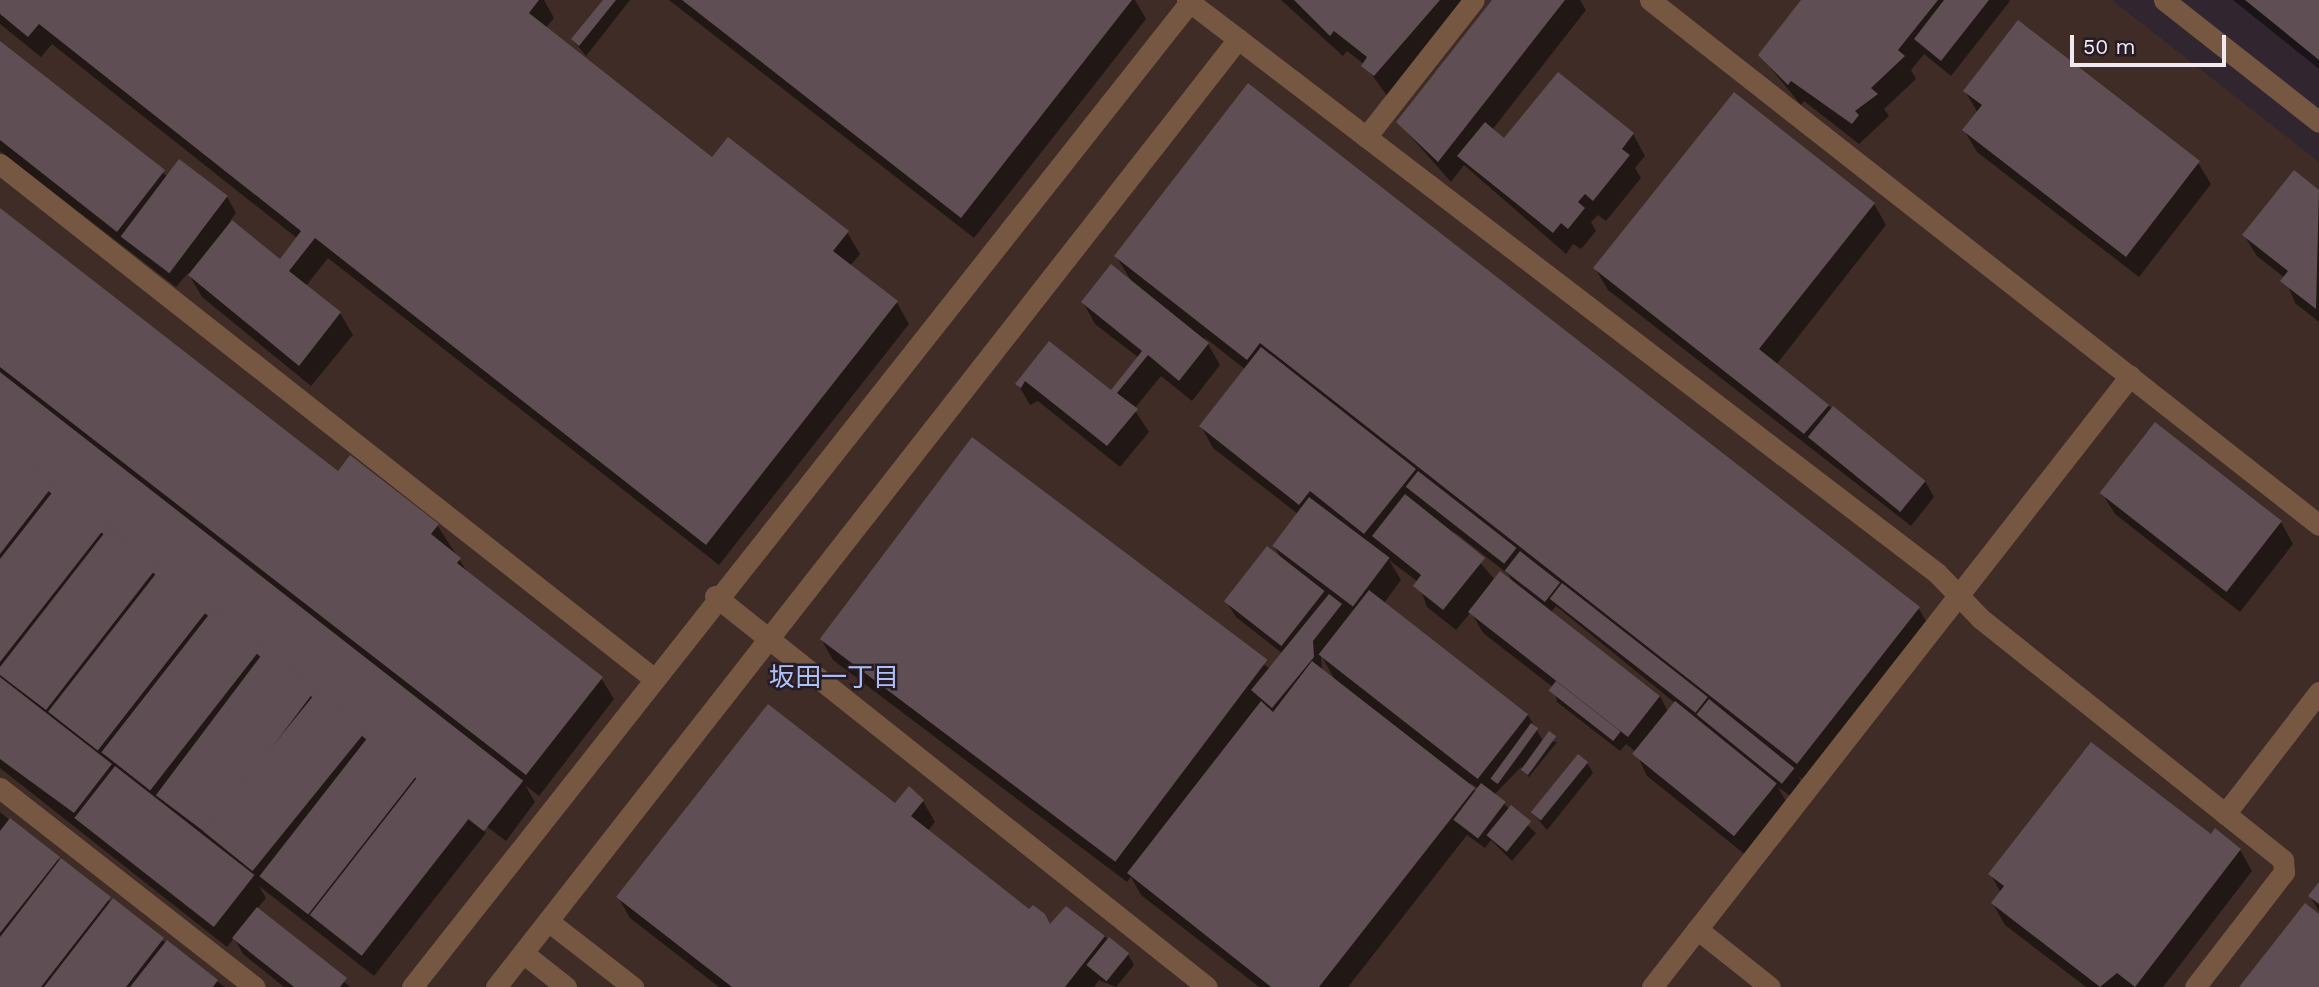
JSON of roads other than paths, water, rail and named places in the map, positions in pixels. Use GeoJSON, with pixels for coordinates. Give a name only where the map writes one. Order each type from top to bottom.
{"type":"FeatureCollection","features":[{"type":"Feature","properties":{"kind":"street"},"geometry":{"type":"LineString","coordinates":[[1366,137],[1474,0]]}},
{"type":"Feature","properties":{"kind":"street"},"geometry":{"type":"LineString","coordinates":[[1650,0],[2319,525]]}},
{"type":"Feature","properties":{"kind":"street"},"geometry":{"type":"LineString","coordinates":[[2164,0],[2319,122]]}},
{"type":"Feature","properties":{"kind":"street"},"geometry":{"type":"LineString","coordinates":[[412,987],[715,596],[1189,1],[1958,594],[1979,618],[2283,860],[2284,872],[2195,987]]}},
{"type":"Feature","properties":{"kind":"street"},"geometry":{"type":"LineString","coordinates":[[496,987],[1238,39]]}},
{"type":"Feature","properties":{"kind":"street"},"geometry":{"type":"LineString","coordinates":[[0,164],[652,677]]}},
{"type":"Feature","properties":{"kind":"street"},"geometry":{"type":"LineString","coordinates":[[1652,987],[2130,376]]}},
{"type":"Feature","properties":{"kind":"street"},"geometry":{"type":"LineString","coordinates":[[715,596],[1208,987]]}},
{"type":"Feature","properties":{"kind":"street"},"geometry":{"type":"LineString","coordinates":[[2225,814],[2319,692]]}},
{"type":"Feature","properties":{"kind":"street"},"geometry":{"type":"LineString","coordinates":[[0,788],[255,987]]}},
{"type":"Feature","properties":{"kind":"street"},"geometry":{"type":"LineString","coordinates":[[548,921],[634,987]]}},
{"type":"Feature","properties":{"kind":"street"},"geometry":{"type":"LineString","coordinates":[[1697,929],[1770,987]]}},
{"type":"Feature","properties":{"kind":"street"},"geometry":{"type":"LineString","coordinates":[[523,953],[566,987]]}},
{"type":"Feature","properties":{"kind":"district","name":"坂田一丁目"},"geometry":{"type":"Point","coordinates":[834,678]}}]}
